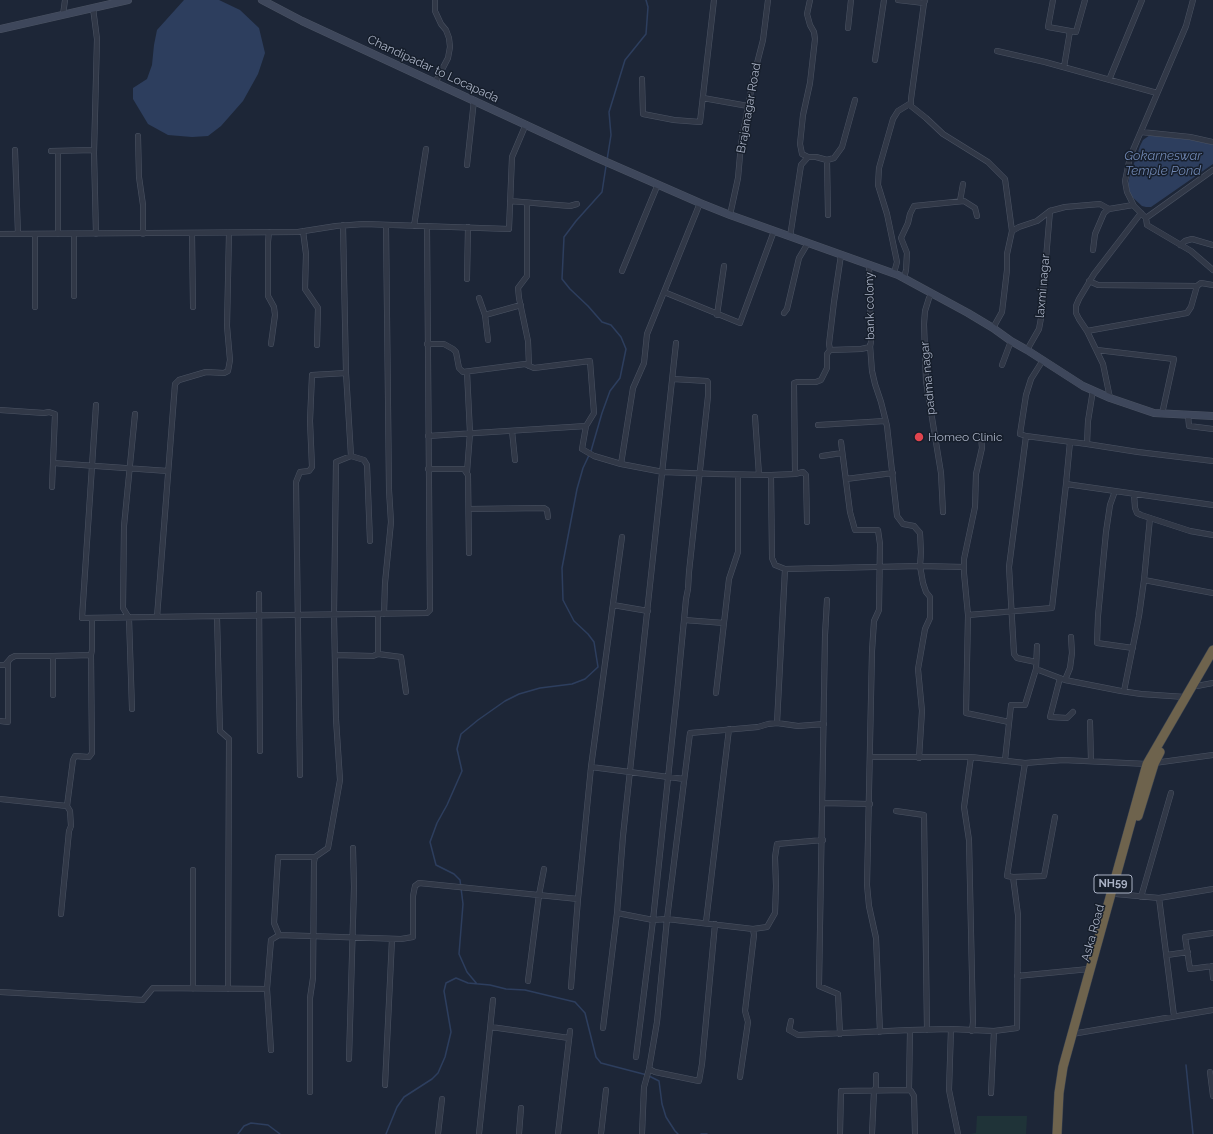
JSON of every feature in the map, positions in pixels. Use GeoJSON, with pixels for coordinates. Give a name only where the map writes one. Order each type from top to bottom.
{"type":"FeatureCollection","features":[{"type":"Feature","properties":{"kind":"highway","name":"NH59"},"geometry":{"type":"LineString","coordinates":[[1057,1134],[1059,1093],[1063,1067],[1075,1034],[1089,969],[1118,866],[1150,764],[1185,697],[1213,650]]}},
{"type":"Feature","properties":{"kind":"highway","name":"Aska Road"},"geometry":{"type":"LineString","coordinates":[[1062,1134],[1064,1083],[1075,1034],[1116,894],[1150,764],[1213,659]]}},
{"type":"Feature","properties":{"kind":"street"},"geometry":{"type":"LineString","coordinates":[[63,15],[65,0]]}},
{"type":"Feature","properties":{"kind":"street"},"geometry":{"type":"LineString","coordinates":[[0,29],[128,0]]}},
{"type":"Feature","properties":{"kind":"street","name":"Chandipadar to Locapada"},"geometry":{"type":"LineString","coordinates":[[262,0],[302,21],[435,83],[595,157],[700,203],[790,237],[894,273],[994,328],[1011,341],[1083,386],[1110,398],[1154,413],[1213,416]]}},
{"type":"Feature","properties":{"kind":"street"},"geometry":{"type":"LineString","coordinates":[[435,0],[435,11],[441,24],[446,30],[450,47],[448,58],[435,83]]}},
{"type":"Feature","properties":{"kind":"street"},"geometry":{"type":"LineString","coordinates":[[642,79],[643,114],[674,120],[700,122],[714,0]]}},
{"type":"Feature","properties":{"kind":"street","name":"Brajanagar Road"},"geometry":{"type":"LineString","coordinates":[[730,215],[738,178],[748,106],[763,40],[768,0]]}},
{"type":"Feature","properties":{"kind":"street"},"geometry":{"type":"LineString","coordinates":[[810,0],[807,14],[815,38],[810,83],[803,115],[800,144],[802,154],[808,157],[816,157],[827,160],[834,158],[840,151],[855,100]]}},
{"type":"Feature","properties":{"kind":"street"},"geometry":{"type":"LineString","coordinates":[[848,28],[851,0]]}},
{"type":"Feature","properties":{"kind":"street"},"geometry":{"type":"LineString","coordinates":[[875,60],[884,0]]}},
{"type":"Feature","properties":{"kind":"street"},"geometry":{"type":"LineString","coordinates":[[898,0],[925,2],[911,106],[943,134],[988,162],[1005,179],[1012,231],[1007,254],[1007,270],[1002,312],[994,328]]}},
{"type":"Feature","properties":{"kind":"street"},"geometry":{"type":"LineString","coordinates":[[1053,0],[1048,27],[1076,32],[1086,0]]}},
{"type":"Feature","properties":{"kind":"street"},"geometry":{"type":"LineString","coordinates":[[1109,80],[1142,0]]}},
{"type":"Feature","properties":{"kind":"street"},"geometry":{"type":"LineString","coordinates":[[1193,0],[1186,26],[1130,157],[1125,181],[1127,192],[1133,205],[1146,218],[1147,225],[1191,251],[1213,270]]}},
{"type":"Feature","properties":{"kind":"street"},"geometry":{"type":"LineString","coordinates":[[93,8],[98,45],[94,150],[96,234]]}},
{"type":"Feature","properties":{"kind":"street"},"geometry":{"type":"LineString","coordinates":[[1064,68],[1070,31]]}},
{"type":"Feature","properties":{"kind":"street"},"geometry":{"type":"LineString","coordinates":[[997,51],[1157,93]]}},
{"type":"Feature","properties":{"kind":"street"},"geometry":{"type":"LineString","coordinates":[[703,98],[748,106]]}},
{"type":"Feature","properties":{"kind":"street"},"geometry":{"type":"LineString","coordinates":[[467,165],[474,100]]}},
{"type":"Feature","properties":{"kind":"street"},"geometry":{"type":"LineString","coordinates":[[894,273],[897,262],[887,214],[878,185],[879,168],[893,120],[898,112],[911,103]]}},
{"type":"Feature","properties":{"kind":"street"},"geometry":{"type":"LineString","coordinates":[[0,234],[269,232],[303,231],[343,225],[509,229],[512,157],[526,124]]}},
{"type":"Feature","properties":{"kind":"street"},"geometry":{"type":"LineString","coordinates":[[1141,132],[1190,136],[1213,142]]}},
{"type":"Feature","properties":{"kind":"street"},"geometry":{"type":"LineString","coordinates":[[138,136],[143,205],[143,234]]}},
{"type":"Feature","properties":{"kind":"street"},"geometry":{"type":"LineString","coordinates":[[414,226],[426,149]]}},
{"type":"Feature","properties":{"kind":"street"},"geometry":{"type":"LineString","coordinates":[[15,150],[18,234]]}},
{"type":"Feature","properties":{"kind":"street"},"geometry":{"type":"LineString","coordinates":[[50,151],[94,150]]}},
{"type":"Feature","properties":{"kind":"street"},"geometry":{"type":"LineString","coordinates":[[58,151],[58,234]]}},
{"type":"Feature","properties":{"kind":"street"},"geometry":{"type":"LineString","coordinates":[[790,237],[801,165],[808,157]]}},
{"type":"Feature","properties":{"kind":"street"},"geometry":{"type":"LineString","coordinates":[[827,160],[828,215]]}},
{"type":"Feature","properties":{"kind":"street"},"geometry":{"type":"LineString","coordinates":[[1146,218],[1213,170]]}},
{"type":"Feature","properties":{"kind":"street"},"geometry":{"type":"LineString","coordinates":[[622,271],[658,184]]}},
{"type":"Feature","properties":{"kind":"street"},"geometry":{"type":"LineString","coordinates":[[960,201],[963,184]]}},
{"type":"Feature","properties":{"kind":"street"},"geometry":{"type":"LineString","coordinates":[[904,278],[907,253],[901,238],[908,223],[912,208],[919,205],[964,201],[975,208],[977,216]]}},
{"type":"Feature","properties":{"kind":"street"},"geometry":{"type":"LineString","coordinates":[[510,202],[570,206],[577,204]]}},
{"type":"Feature","properties":{"kind":"street"},"geometry":{"type":"LineString","coordinates":[[527,203],[527,276],[518,288],[528,341],[529,366]]}},
{"type":"Feature","properties":{"kind":"street"},"geometry":{"type":"LineString","coordinates":[[621,464],[633,388],[644,363],[647,334],[700,203]]}},
{"type":"Feature","properties":{"kind":"street"},"geometry":{"type":"LineString","coordinates":[[1012,231],[1019,227],[1038,221],[1050,211],[1065,207],[1100,204],[1109,209]]}},
{"type":"Feature","properties":{"kind":"street"},"geometry":{"type":"LineString","coordinates":[[1093,250],[1095,234],[1104,213],[1109,209],[1133,205]]}},
{"type":"Feature","properties":{"kind":"street","name":"laxmi nagar"},"geometry":{"type":"LineString","coordinates":[[1027,350],[1039,329],[1041,318],[1046,243],[1050,211]]}},
{"type":"Feature","properties":{"kind":"street"},"geometry":{"type":"LineString","coordinates":[[1110,398],[1103,364],[1087,330],[1076,312],[1076,306],[1078,299],[1089,281],[1141,213]]}},
{"type":"Feature","properties":{"kind":"street"},"geometry":{"type":"LineString","coordinates":[[343,225],[346,374],[351,456]]}},
{"type":"Feature","properties":{"kind":"street"},"geometry":{"type":"LineString","coordinates":[[378,654],[391,522],[386,225]]}},
{"type":"Feature","properties":{"kind":"street"},"geometry":{"type":"LineString","coordinates":[[96,405],[82,618],[427,614],[430,610],[427,226]]}},
{"type":"Feature","properties":{"kind":"street"},"geometry":{"type":"LineString","coordinates":[[467,279],[468,227]]}},
{"type":"Feature","properties":{"kind":"street"},"geometry":{"type":"LineString","coordinates":[[303,231],[306,254],[305,289],[318,308],[318,345]]}},
{"type":"Feature","properties":{"kind":"street"},"geometry":{"type":"LineString","coordinates":[[664,292],[717,315],[740,323],[774,231]]}},
{"type":"Feature","properties":{"kind":"street"},"geometry":{"type":"LineString","coordinates":[[269,232],[268,296],[274,307],[275,315],[271,344]]}},
{"type":"Feature","properties":{"kind":"street"},"geometry":{"type":"LineString","coordinates":[[192,233],[193,307]]}},
{"type":"Feature","properties":{"kind":"street"},"geometry":{"type":"LineString","coordinates":[[157,617],[175,384],[179,380],[206,372],[224,373],[228,371],[230,360],[227,326],[229,233]]}},
{"type":"Feature","properties":{"kind":"street"},"geometry":{"type":"LineString","coordinates":[[35,234],[35,307]]}},
{"type":"Feature","properties":{"kind":"street"},"geometry":{"type":"LineString","coordinates":[[74,234],[74,296]]}},
{"type":"Feature","properties":{"kind":"street"},"geometry":{"type":"LineString","coordinates":[[1180,245],[1184,241],[1192,239],[1213,245]]}},
{"type":"Feature","properties":{"kind":"street"},"geometry":{"type":"LineString","coordinates":[[784,314],[787,309],[799,258],[808,243]]}},
{"type":"Feature","properties":{"kind":"street"},"geometry":{"type":"LineString","coordinates":[[795,474],[794,383],[816,382],[821,380],[827,368],[827,354],[830,350],[829,344],[841,255]]}},
{"type":"Feature","properties":{"kind":"street","name":"bank colony"},"geometry":{"type":"LineString","coordinates":[[869,264],[872,342],[870,346],[872,371],[885,421],[893,473],[897,516],[903,524],[914,526],[920,533],[920,566]]}},
{"type":"Feature","properties":{"kind":"street"},"geometry":{"type":"LineString","coordinates":[[717,315],[724,266]]}},
{"type":"Feature","properties":{"kind":"street"},"geometry":{"type":"LineString","coordinates":[[1089,281],[1098,285],[1197,286],[1201,283],[1213,285]]}},
{"type":"Feature","properties":{"kind":"street"},"geometry":{"type":"LineString","coordinates":[[1087,330],[1187,313],[1197,286]]}},
{"type":"Feature","properties":{"kind":"street","name":"padma nagar"},"geometry":{"type":"LineString","coordinates":[[932,293],[925,311],[924,324],[926,381],[941,473],[943,512]]}},
{"type":"Feature","properties":{"kind":"street"},"geometry":{"type":"LineString","coordinates":[[479,298],[485,315],[488,340]]}},
{"type":"Feature","properties":{"kind":"street"},"geometry":{"type":"LineString","coordinates":[[485,315],[521,305]]}},
{"type":"Feature","properties":{"kind":"street"},"geometry":{"type":"LineString","coordinates":[[1002,365],[1011,341]]}},
{"type":"Feature","properties":{"kind":"street"},"geometry":{"type":"LineString","coordinates":[[603,1028],[617,913],[630,772],[676,343]]}},
{"type":"Feature","properties":{"kind":"street"},"geometry":{"type":"LineString","coordinates":[[427,344],[444,344],[453,349],[456,352],[459,368],[462,372],[525,364],[534,368],[590,361],[594,413],[586,426],[582,449],[594,456],[621,464],[663,472],[771,475],[795,474],[803,472],[806,476],[807,522]]}},
{"type":"Feature","properties":{"kind":"street"},"geometry":{"type":"LineString","coordinates":[[830,350],[861,349],[870,346]]}},
{"type":"Feature","properties":{"kind":"street"},"geometry":{"type":"LineString","coordinates":[[1097,350],[1168,357],[1174,359],[1162,414]]}},
{"type":"Feature","properties":{"kind":"street"},"geometry":{"type":"LineString","coordinates":[[1043,360],[1031,379],[1026,395],[1020,434],[1213,462]]}},
{"type":"Feature","properties":{"kind":"street"},"geometry":{"type":"LineString","coordinates":[[468,372],[470,433],[467,472],[469,553]]}},
{"type":"Feature","properties":{"kind":"street"},"geometry":{"type":"LineString","coordinates":[[300,775],[296,482],[300,472],[309,471],[312,467],[310,421],[312,375],[346,374]]}},
{"type":"Feature","properties":{"kind":"street"},"geometry":{"type":"LineString","coordinates":[[636,1057],[653,920],[700,474],[708,382],[701,380],[673,379]]}},
{"type":"Feature","properties":{"kind":"street"},"geometry":{"type":"LineString","coordinates":[[1087,444],[1088,421],[1093,390]]}},
{"type":"Feature","properties":{"kind":"street"},"geometry":{"type":"LineString","coordinates":[[0,410],[44,413],[49,412],[55,414],[52,487]]}},
{"type":"Feature","properties":{"kind":"street"},"geometry":{"type":"LineString","coordinates":[[132,709],[128,617],[123,608],[124,526],[135,414]]}},
{"type":"Feature","properties":{"kind":"street"},"geometry":{"type":"LineString","coordinates":[[1188,415],[1189,426],[1213,429]]}},
{"type":"Feature","properties":{"kind":"street"},"geometry":{"type":"LineString","coordinates":[[755,417],[759,474]]}},
{"type":"Feature","properties":{"kind":"street"},"geometry":{"type":"LineString","coordinates":[[818,425],[885,421]]}},
{"type":"Feature","properties":{"kind":"street"},"geometry":{"type":"LineString","coordinates":[[428,436],[586,426]]}},
{"type":"Feature","properties":{"kind":"street"},"geometry":{"type":"LineString","coordinates":[[512,431],[515,460]]}},
{"type":"Feature","properties":{"kind":"street"},"geometry":{"type":"LineString","coordinates":[[981,436],[982,448],[976,474],[975,506],[964,560],[968,615],[966,713],[1009,722]]}},
{"type":"Feature","properties":{"kind":"street"},"geometry":{"type":"LineString","coordinates":[[1026,436],[1009,567],[1015,656],[1017,658],[1036,662]]}},
{"type":"Feature","properties":{"kind":"street"},"geometry":{"type":"LineString","coordinates":[[841,442],[850,512],[855,530],[878,530],[880,544],[879,610],[874,621],[872,651],[870,804],[867,885],[869,906],[876,938],[880,1032]]}},
{"type":"Feature","properties":{"kind":"street"},"geometry":{"type":"LineString","coordinates":[[968,615],[1052,608],[1070,442]]}},
{"type":"Feature","properties":{"kind":"street"},"geometry":{"type":"LineString","coordinates":[[822,456],[842,453]]}},
{"type":"Feature","properties":{"kind":"street"},"geometry":{"type":"LineString","coordinates":[[278,935],[274,923],[278,857],[315,858],[328,848],[340,780],[336,719],[334,615],[336,462],[351,456],[364,460],[367,465],[370,541]]}},
{"type":"Feature","properties":{"kind":"street"},"geometry":{"type":"LineString","coordinates":[[53,462],[168,471]]}},
{"type":"Feature","properties":{"kind":"street"},"geometry":{"type":"LineString","coordinates":[[428,469],[464,469],[467,472]]}},
{"type":"Feature","properties":{"kind":"street"},"geometry":{"type":"LineString","coordinates":[[846,479],[893,473]]}},
{"type":"Feature","properties":{"kind":"street"},"geometry":{"type":"LineString","coordinates":[[716,694],[729,579],[738,552],[738,474]]}},
{"type":"Feature","properties":{"kind":"street"},"geometry":{"type":"LineString","coordinates":[[771,475],[772,558],[775,565],[785,570],[879,566],[964,567]]}},
{"type":"Feature","properties":{"kind":"street"},"geometry":{"type":"LineString","coordinates":[[1066,484],[1213,505]]}},
{"type":"Feature","properties":{"kind":"street"},"geometry":{"type":"LineString","coordinates":[[1115,491],[1110,505],[1106,532],[1097,643],[1133,648]]}},
{"type":"Feature","properties":{"kind":"street"},"geometry":{"type":"LineString","coordinates":[[1134,494],[1135,508],[1140,515],[1190,531],[1213,535]]}},
{"type":"Feature","properties":{"kind":"street"},"geometry":{"type":"LineString","coordinates":[[469,509],[544,508],[547,510],[548,517]]}},
{"type":"Feature","properties":{"kind":"street"},"geometry":{"type":"LineString","coordinates":[[1124,691],[1133,648],[1144,580],[1150,518]]}},
{"type":"Feature","properties":{"kind":"street"},"geometry":{"type":"LineString","coordinates":[[571,987],[591,767],[622,537]]}},
{"type":"Feature","properties":{"kind":"street"},"geometry":{"type":"LineString","coordinates":[[919,758],[922,712],[918,668],[925,629],[930,618],[930,597],[926,592],[923,583],[920,566]]}},
{"type":"Feature","properties":{"kind":"street"},"geometry":{"type":"LineString","coordinates":[[777,723],[785,570]]}},
{"type":"Feature","properties":{"kind":"street"},"geometry":{"type":"LineString","coordinates":[[1144,580],[1213,593]]}},
{"type":"Feature","properties":{"kind":"street"},"geometry":{"type":"LineString","coordinates":[[259,594],[260,751]]}},
{"type":"Feature","properties":{"kind":"street"},"geometry":{"type":"LineString","coordinates":[[827,600],[825,635],[823,840],[819,986],[838,994],[840,1034]]}},
{"type":"Feature","properties":{"kind":"street"},"geometry":{"type":"LineString","coordinates":[[613,605],[648,611]]}},
{"type":"Feature","properties":{"kind":"street"},"geometry":{"type":"LineString","coordinates":[[217,617],[220,731],[229,739],[228,989]]}},
{"type":"Feature","properties":{"kind":"street"},"geometry":{"type":"LineString","coordinates":[[61,914],[69,831],[71,826],[70,811],[67,806],[72,760],[75,756],[89,757],[92,753],[92,618]]}},
{"type":"Feature","properties":{"kind":"street"},"geometry":{"type":"LineString","coordinates":[[684,620],[724,623]]}},
{"type":"Feature","properties":{"kind":"street"},"geometry":{"type":"LineString","coordinates":[[1071,638],[1072,653],[1070,668],[1063,679],[1050,717],[1067,718],[1073,712]]}},
{"type":"Feature","properties":{"kind":"street"},"geometry":{"type":"LineString","coordinates":[[1005,760],[1011,705],[1025,705],[1036,669],[1038,646]]}},
{"type":"Feature","properties":{"kind":"street"},"geometry":{"type":"LineString","coordinates":[[335,655],[374,656],[378,654],[401,657],[406,692]]}},
{"type":"Feature","properties":{"kind":"street"},"geometry":{"type":"LineString","coordinates":[[0,721],[8,722],[8,663],[11,658],[15,656],[91,655]]}},
{"type":"Feature","properties":{"kind":"street"},"geometry":{"type":"LineString","coordinates":[[53,656],[53,695]]}},
{"type":"Feature","properties":{"kind":"street"},"geometry":{"type":"LineString","coordinates":[[0,665],[5,665],[8,663]]}},
{"type":"Feature","properties":{"kind":"street"},"geometry":{"type":"LineString","coordinates":[[1036,669],[1063,679],[1124,691],[1141,694],[1185,697]]}},
{"type":"Feature","properties":{"kind":"street"},"geometry":{"type":"LineString","coordinates":[[1197,686],[1213,683]]}},
{"type":"Feature","properties":{"kind":"street"},"geometry":{"type":"LineString","coordinates":[[1090,722],[1091,761]]}},
{"type":"Feature","properties":{"kind":"street"},"geometry":{"type":"LineString","coordinates":[[642,1134],[644,1087],[658,1022],[668,918],[690,733],[758,727],[777,723],[798,726],[824,724]]}},
{"type":"Feature","properties":{"kind":"street"},"geometry":{"type":"LineString","coordinates":[[706,922],[729,729]]}},
{"type":"Feature","properties":{"kind":"street"},"geometry":{"type":"LineString","coordinates":[[870,757],[971,758],[1025,763],[1063,760],[1150,764],[1213,755]]}},
{"type":"Feature","properties":{"kind":"street"},"geometry":{"type":"LineString","coordinates":[[971,758],[964,807],[969,840],[972,1031]]}},
{"type":"Feature","properties":{"kind":"street"},"geometry":{"type":"LineString","coordinates":[[1025,763],[1007,876],[1044,876],[1055,817]]}},
{"type":"Feature","properties":{"kind":"street"},"geometry":{"type":"LineString","coordinates":[[591,767],[684,779]]}},
{"type":"Feature","properties":{"kind":"street"},"geometry":{"type":"LineString","coordinates":[[1141,897],[1171,793]]}},
{"type":"Feature","properties":{"kind":"street"},"geometry":{"type":"LineString","coordinates":[[0,799],[67,806]]}},
{"type":"Feature","properties":{"kind":"street"},"geometry":{"type":"LineString","coordinates":[[823,803],[870,804]]}},
{"type":"Feature","properties":{"kind":"street"},"geometry":{"type":"LineString","coordinates":[[896,811],[924,815],[927,1030]]}},
{"type":"Feature","properties":{"kind":"street"},"geometry":{"type":"LineString","coordinates":[[617,913],[653,920],[668,918],[753,929],[767,927],[775,913],[775,857],[777,844],[823,840]]}},
{"type":"Feature","properties":{"kind":"street"},"geometry":{"type":"LineString","coordinates":[[349,1059],[351,938],[354,887],[353,848]]}},
{"type":"Feature","properties":{"kind":"street"},"geometry":{"type":"LineString","coordinates":[[310,1092],[310,998],[314,936],[315,858]]}},
{"type":"Feature","properties":{"kind":"street"},"geometry":{"type":"LineString","coordinates":[[528,981],[539,895],[544,869]]}},
{"type":"Feature","properties":{"kind":"street"},"geometry":{"type":"LineString","coordinates":[[193,870],[193,989]]}},
{"type":"Feature","properties":{"kind":"street"},"geometry":{"type":"LineString","coordinates":[[791,1021],[789,1030],[798,1035],[951,1029],[994,1031],[1017,1028],[1018,915],[1013,877]]}},
{"type":"Feature","properties":{"kind":"street"},"geometry":{"type":"LineString","coordinates":[[271,1050],[267,989],[271,940],[278,935],[392,939],[412,937],[413,896],[416,886],[419,883],[578,899]]}},
{"type":"Feature","properties":{"kind":"street"},"geometry":{"type":"LineString","coordinates":[[1116,894],[1159,898],[1213,889]]}},
{"type":"Feature","properties":{"kind":"street"},"geometry":{"type":"LineString","coordinates":[[1159,898],[1174,1016]]}},
{"type":"Feature","properties":{"kind":"street"},"geometry":{"type":"LineString","coordinates":[[649,1069],[655,1072],[699,1081],[702,1064],[715,924]]}},
{"type":"Feature","properties":{"kind":"street"},"geometry":{"type":"LineString","coordinates":[[740,1077],[748,1022],[745,1011],[754,935],[753,929]]}},
{"type":"Feature","properties":{"kind":"street"},"geometry":{"type":"LineString","coordinates":[[1213,933],[1185,937],[1190,969],[1212,966],[1213,978]]}},
{"type":"Feature","properties":{"kind":"street"},"geometry":{"type":"LineString","coordinates":[[386,1085],[392,939]]}},
{"type":"Feature","properties":{"kind":"street"},"geometry":{"type":"LineString","coordinates":[[1167,955],[1188,952]]}},
{"type":"Feature","properties":{"kind":"street"},"geometry":{"type":"LineString","coordinates":[[1017,976],[1089,969]]}},
{"type":"Feature","properties":{"kind":"street"},"geometry":{"type":"LineString","coordinates":[[0,992],[143,1000],[153,988],[267,989]]}},
{"type":"Feature","properties":{"kind":"street"},"geometry":{"type":"LineString","coordinates":[[479,1134],[493,1000]]}},
{"type":"Feature","properties":{"kind":"street"},"geometry":{"type":"LineString","coordinates":[[1075,1034],[1213,1010]]}},
{"type":"Feature","properties":{"kind":"street"},"geometry":{"type":"LineString","coordinates":[[491,1028],[570,1038]]}},
{"type":"Feature","properties":{"kind":"street"},"geometry":{"type":"LineString","coordinates":[[951,1029],[949,1090],[958,1134]]}},
{"type":"Feature","properties":{"kind":"street"},"geometry":{"type":"LineString","coordinates":[[910,1030],[909,1090],[914,1096],[915,1134]]}},
{"type":"Feature","properties":{"kind":"street"},"geometry":{"type":"LineString","coordinates":[[558,1134],[570,1031]]}},
{"type":"Feature","properties":{"kind":"street"},"geometry":{"type":"LineString","coordinates":[[991,1093],[994,1031]]}},
{"type":"Feature","properties":{"kind":"street"},"geometry":{"type":"LineString","coordinates":[[1210,1072],[1213,1096]]}},
{"type":"Feature","properties":{"kind":"street"},"geometry":{"type":"LineString","coordinates":[[872,1134],[876,1075]]}},
{"type":"Feature","properties":{"kind":"street"},"geometry":{"type":"LineString","coordinates":[[601,1134],[606,1090]]}},
{"type":"Feature","properties":{"kind":"street"},"geometry":{"type":"LineString","coordinates":[[840,1134],[841,1091],[909,1090]]}},
{"type":"Feature","properties":{"kind":"street"},"geometry":{"type":"LineString","coordinates":[[438,1134],[442,1099]]}},
{"type":"Feature","properties":{"kind":"street"},"geometry":{"type":"LineString","coordinates":[[519,1134],[521,1108]]}},
{"type":"Feature","properties":{"kind":"green space"},"geometry":{"type":"Polygon","coordinates":[[[977,1116],[1027,1116],[1026,1134],[970,1134],[976,1133],[977,1116]]]}},
{"type":"Feature","properties":{"kind":"water"},"geometry":{"type":"Polygon","coordinates":[[[184,0],[219,0],[240,10],[259,28],[265,53],[258,74],[243,101],[221,126],[208,136],[192,137],[168,135],[148,124],[133,99],[133,88],[147,79],[152,65],[157,30],[184,0]]]}},
{"type":"Feature","properties":{"kind":"water","name":"Gokarneswar Temple Pond"},"geometry":{"type":"Polygon","coordinates":[[[1150,135],[1183,137],[1213,144],[1213,164],[1151,207],[1146,207],[1142,206],[1130,195],[1128,184],[1140,146],[1143,140],[1150,135]]]}},
{"type":"Feature","properties":{"kind":"waterway"},"geometry":{"type":"LineString","coordinates":[[607,160],[611,135],[609,112],[625,60],[646,34],[648,7],[646,0]]}},
{"type":"Feature","properties":{"kind":"waterway"},"geometry":{"type":"LineString","coordinates":[[477,984],[467,972],[459,954],[463,904],[460,880],[454,874],[436,865],[430,842],[437,823],[447,805],[462,771],[457,749],[461,734],[505,701],[519,694],[540,688],[572,684],[585,679],[598,667],[594,642],[574,621],[563,600],[562,568],[577,489],[583,468],[591,451],[610,391],[620,378],[626,349],[621,337],[611,325],[602,322],[562,279],[564,237],[602,192],[606,166]]}},
{"type":"Feature","properties":{"kind":"waterway"},"geometry":{"type":"LineString","coordinates":[[386,1134],[397,1107],[404,1097],[432,1079],[438,1073],[445,1057],[451,1032],[444,991],[446,983],[456,978],[468,983],[490,985],[506,989],[525,990],[575,1002],[585,1013],[596,1057],[601,1063],[647,1075],[659,1081],[662,1104],[666,1117],[678,1134]]}},
{"type":"Feature","properties":{"kind":"waterway"},"geometry":{"type":"LineString","coordinates":[[1186,1065],[1193,1134]]}},
{"type":"Feature","properties":{"kind":"waterway"},"geometry":{"type":"LineString","coordinates":[[238,1134],[244,1126],[251,1123],[268,1125],[280,1134]]}},
{"type":"Feature","properties":{"kind":"waterway"},"geometry":{"type":"LineString","coordinates":[[701,1134],[707,1134]]}},
{"type":"Feature","properties":{"kind":"place","name":"Homeo Clinic"},"geometry":{"type":"Point","coordinates":[919,437]}}]}
